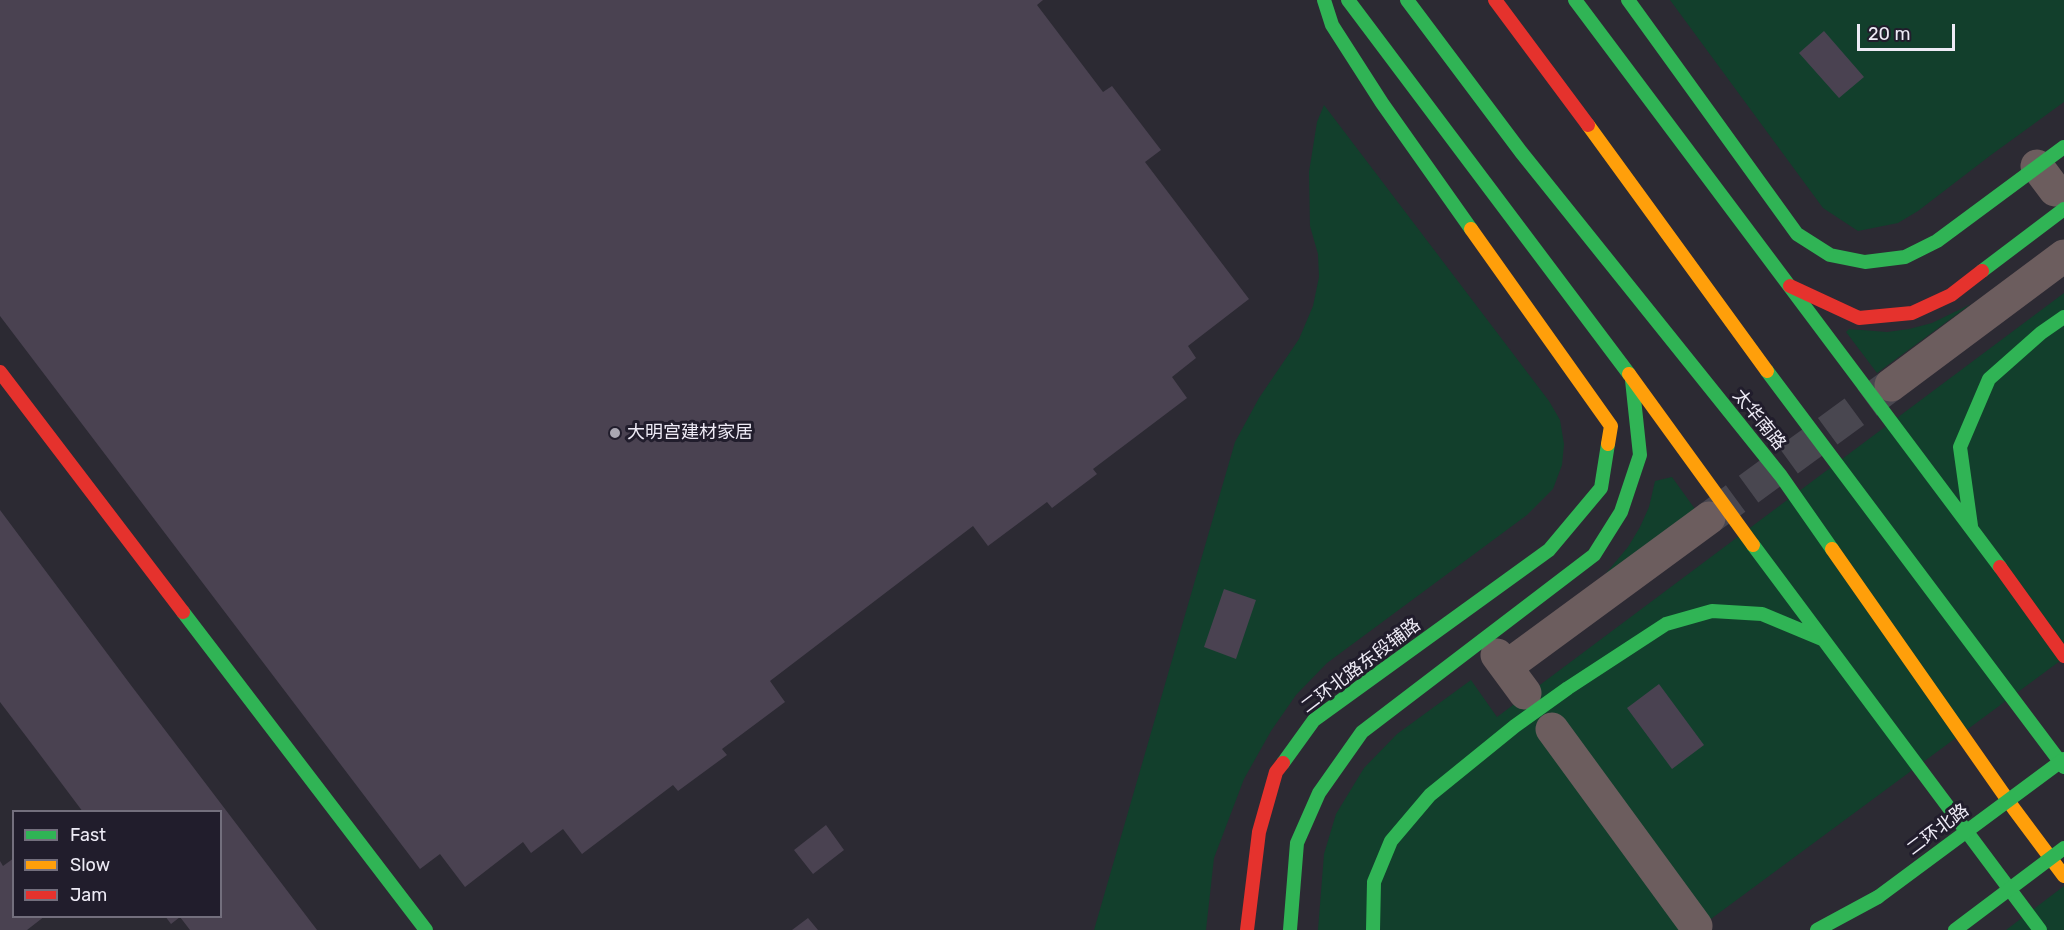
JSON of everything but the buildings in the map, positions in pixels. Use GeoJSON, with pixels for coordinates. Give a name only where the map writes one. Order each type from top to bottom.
{"type":"FeatureCollection","features":[{"type":"Feature","properties":{"kind":"main road","name":"二环北路东段辅路"},"geometry":{"type":"LineString","coordinates":[[1247,930],[1259,832],[1276,772],[1314,720],[1468,616],[1549,550],[1601,488],[1611,426],[1382,104],[1332,25],[1324,0]]}},
{"type":"Feature","properties":{"kind":"main road"},"geometry":{"type":"LineString","coordinates":[[1348,0],[1582,310],[1822,639],[2040,930]]}},
{"type":"Feature","properties":{"kind":"main road","name":"太华南路"},"geometry":{"type":"LineString","coordinates":[[1407,0],[1528,161],[1782,476],[2014,809],[2064,876]]}},
{"type":"Feature","properties":{"kind":"main road","name":"太华南路"},"geometry":{"type":"LineString","coordinates":[[1495,0],[1642,197],[1800,418],[2064,767]]}},
{"type":"Feature","properties":{"kind":"main road"},"geometry":{"type":"LineString","coordinates":[[1575,0],[1971,526],[2064,656]]}},
{"type":"Feature","properties":{"kind":"main road"},"geometry":{"type":"LineString","coordinates":[[1628,0],[1797,234],[1830,255],[1864,262],[1905,258],[2052,189]]}},
{"type":"Feature","properties":{"kind":"main road"},"geometry":{"type":"LineString","coordinates":[[1790,286],[1859,318],[1912,313],[1951,295],[2052,189],[2064,147]]}},
{"type":"Feature","properties":{"kind":"main road"},"geometry":{"type":"LineString","coordinates":[[1971,526],[1960,447],[1989,380],[2042,333],[2064,317]]}},
{"type":"Feature","properties":{"kind":"main road"},"geometry":{"type":"LineString","coordinates":[[0,372],[426,930]]}},
{"type":"Feature","properties":{"kind":"main road"},"geometry":{"type":"LineString","coordinates":[[1290,930],[1297,843],[1318,793],[1362,732],[1594,555],[1600,547],[1621,512],[1640,455],[1632,380]]}},
{"type":"Feature","properties":{"kind":"main road"},"geometry":{"type":"LineString","coordinates":[[1373,930],[1374,882],[1391,841],[1430,795],[1515,726],[1559,694],[1666,624],[1712,610],[1762,614],[1822,639]]}},
{"type":"Feature","properties":{"kind":"main road","name":"二环北路"},"geometry":{"type":"LineString","coordinates":[[1833,930],[2064,759]]}},
{"type":"Feature","properties":{"kind":"main road"},"geometry":{"type":"LineString","coordinates":[[1955,930],[2064,848]]}},
{"type":"Feature","properties":{"kind":"main road"},"geometry":{"type":"LineString","coordinates":[[1817,930],[1878,897]]}},
{"type":"Feature","properties":{"kind":"street"},"geometry":{"type":"LineString","coordinates":[[1891,385],[2064,256]]}},
{"type":"Feature","properties":{"kind":"street"},"geometry":{"type":"LineString","coordinates":[[1525,693],[1502,661],[1709,518]]}},
{"type":"Feature","properties":{"kind":"street"},"geometry":{"type":"LineString","coordinates":[[1552,729],[1696,926]]}},
{"type":"Feature","properties":{"kind":"green space"},"geometry":{"type":"Polygon","coordinates":[[[1670,0],[2064,0],[2064,102],[1918,211],[1898,223],[1858,231],[1823,208],[1670,0]]]}},
{"type":"Feature","properties":{"kind":"green space"},"geometry":{"type":"Polygon","coordinates":[[[1324,105],[1549,401],[1560,420],[1564,444],[1562,465],[1553,489],[1527,515],[1327,663],[1296,695],[1271,731],[1244,779],[1214,858],[1206,930],[1094,930],[1235,442],[1259,398],[1299,339],[1313,306],[1319,277],[1318,254],[1310,226],[1309,172],[1317,122],[1324,105]]]}},
{"type":"Feature","properties":{"kind":"green space"},"geometry":{"type":"Polygon","coordinates":[[[2064,293],[2064,658],[1696,930],[1318,930],[1324,854],[1336,814],[1364,768],[1397,734],[1471,680],[1497,717],[2064,293]]]}},
{"type":"Feature","properties":{"kind":"green space"},"geometry":{"type":"Polygon","coordinates":[[[1971,304],[1877,373],[1846,332],[1849,329],[1887,332],[1909,329],[1932,323],[1971,304]]]}},
{"type":"Feature","properties":{"kind":"green space"},"geometry":{"type":"Polygon","coordinates":[[[1672,477],[1695,509],[1602,578],[1628,547],[1640,527],[1649,507],[1655,481],[1672,477]]]}},
{"type":"Feature","properties":{"kind":"green space"},"geometry":{"type":"Polygon","coordinates":[[[2064,886],[2064,930],[2006,930],[2064,886]]]}},
{"type":"Feature","properties":{"kind":"tunnel"},"geometry":{"type":"LineString","coordinates":[[1709,518],[1891,385]]}},
{"type":"Feature","properties":{"kind":"traffic: fast"},"geometry":{"type":"LineString","coordinates":[[1324,0],[1332,25],[1382,103],[1471,229]]}},
{"type":"Feature","properties":{"kind":"traffic: fast"},"geometry":{"type":"LineString","coordinates":[[1348,0],[1629,374]]}},
{"type":"Feature","properties":{"kind":"traffic: fast"},"geometry":{"type":"LineString","coordinates":[[1407,0],[1521,152],[1781,476],[1832,549]]}},
{"type":"Feature","properties":{"kind":"traffic: fast"},"geometry":{"type":"LineString","coordinates":[[1575,0],[2000,567]]}},
{"type":"Feature","properties":{"kind":"traffic: fast"},"geometry":{"type":"LineString","coordinates":[[1628,0],[1797,234],[1830,255],[1865,262],[1905,257],[1937,241],[2064,147]]}},
{"type":"Feature","properties":{"kind":"traffic: fast"},"geometry":{"type":"LineString","coordinates":[[1982,271],[2064,209]]}},
{"type":"Feature","properties":{"kind":"traffic: fast"},"geometry":{"type":"LineString","coordinates":[[1971,526],[1960,447],[1989,379],[2041,333],[2064,317]]}},
{"type":"Feature","properties":{"kind":"traffic: fast"},"geometry":{"type":"LineString","coordinates":[[1767,371],[2064,767]]}},
{"type":"Feature","properties":{"kind":"traffic: fast"},"geometry":{"type":"LineString","coordinates":[[1290,930],[1297,843],[1319,793],[1362,732],[1594,555],[1621,512],[1640,455],[1632,380]]}},
{"type":"Feature","properties":{"kind":"traffic: fast"},"geometry":{"type":"LineString","coordinates":[[1283,763],[1314,720],[1549,550],[1601,488],[1608,444]]}},
{"type":"Feature","properties":{"kind":"traffic: fast"},"geometry":{"type":"LineString","coordinates":[[1753,545],[2040,930]]}},
{"type":"Feature","properties":{"kind":"traffic: fast"},"geometry":{"type":"LineString","coordinates":[[1373,930],[1374,882],[1391,841],[1430,795],[1515,726],[1568,688],[1666,624],[1712,611],[1762,614],[1822,639]]}},
{"type":"Feature","properties":{"kind":"traffic: fast"},"geometry":{"type":"LineString","coordinates":[[183,612],[426,930]]}},
{"type":"Feature","properties":{"kind":"traffic: fast"},"geometry":{"type":"LineString","coordinates":[[1878,897],[2064,759]]}},
{"type":"Feature","properties":{"kind":"traffic: fast"},"geometry":{"type":"LineString","coordinates":[[1955,930],[2064,848]]}},
{"type":"Feature","properties":{"kind":"traffic: fast"},"geometry":{"type":"LineString","coordinates":[[1817,930],[1878,897]]}},
{"type":"Feature","properties":{"kind":"traffic: slow"},"geometry":{"type":"LineString","coordinates":[[1588,125],[1767,371]]}},
{"type":"Feature","properties":{"kind":"traffic: slow"},"geometry":{"type":"LineString","coordinates":[[1471,229],[1611,426],[1608,444]]}},
{"type":"Feature","properties":{"kind":"traffic: slow"},"geometry":{"type":"LineString","coordinates":[[1629,374],[1753,545]]}},
{"type":"Feature","properties":{"kind":"traffic: slow"},"geometry":{"type":"LineString","coordinates":[[1832,549],[2014,809],[2064,876]]}},
{"type":"Feature","properties":{"kind":"traffic: jam"},"geometry":{"type":"LineString","coordinates":[[1495,0],[1588,125]]}},
{"type":"Feature","properties":{"kind":"traffic: jam"},"geometry":{"type":"LineString","coordinates":[[1790,286],[1859,318],[1912,313],[1951,295],[1982,271]]}},
{"type":"Feature","properties":{"kind":"traffic: jam"},"geometry":{"type":"LineString","coordinates":[[0,372],[183,612]]}},
{"type":"Feature","properties":{"kind":"traffic: jam"},"geometry":{"type":"LineString","coordinates":[[2000,567],[2064,656]]}},
{"type":"Feature","properties":{"kind":"traffic: jam"},"geometry":{"type":"LineString","coordinates":[[1247,930],[1259,832],[1276,772],[1283,763]]}},
{"type":"Feature","properties":{"kind":"place","name":"大明宫建材家居"},"geometry":{"type":"Point","coordinates":[615,433]}}]}
